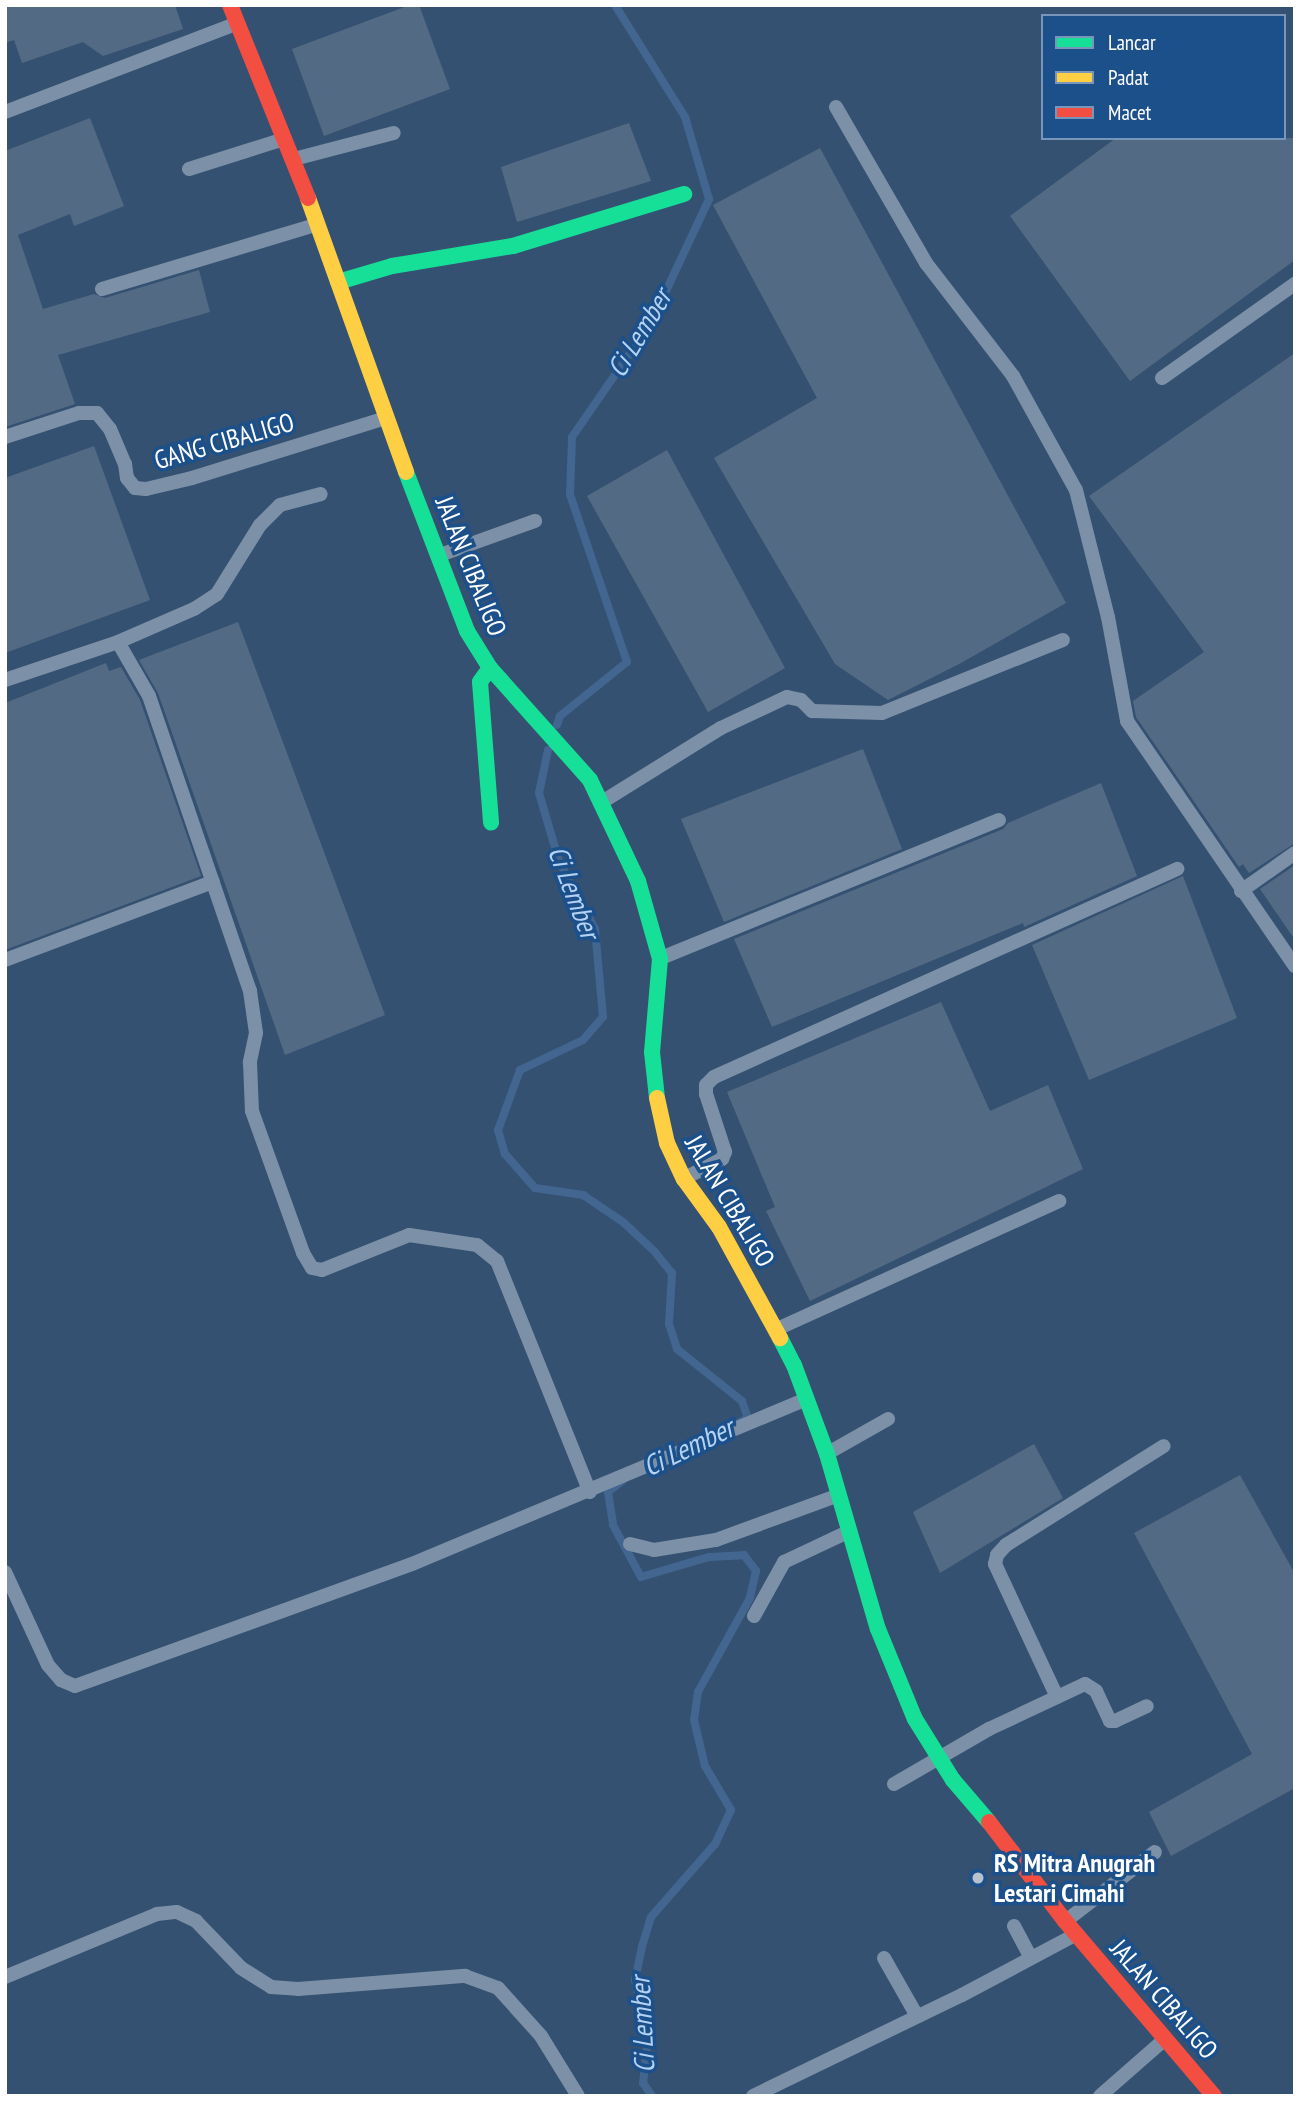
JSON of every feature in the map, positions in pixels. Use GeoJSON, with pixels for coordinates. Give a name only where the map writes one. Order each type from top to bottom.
{"type":"FeatureCollection","features":[{"type":"Feature","properties":{"kind":"main road","name":"JALAN CIBALIGO"},"geometry":{"type":"LineString","coordinates":[[230,5],[319,225],[385,418],[467,631],[490,668],[590,780],[638,881],[660,959],[652,1052],[655,1090],[667,1143],[684,1178],[719,1227],[777,1329],[827,1454],[878,1629],[896,1677],[939,1759],[1065,1921],[1214,2096]]}},
{"type":"Feature","properties":{"kind":"main road"},"geometry":{"type":"LineString","coordinates":[[338,282],[392,266],[513,246],[684,194]]}},
{"type":"Feature","properties":{"kind":"main road"},"geometry":{"type":"LineString","coordinates":[[490,668],[480,682],[491,823]]}},
{"type":"Feature","properties":{"kind":"lane"},"geometry":{"type":"LineString","coordinates":[[5,112],[239,23]]}},
{"type":"Feature","properties":{"kind":"lane"},"geometry":{"type":"LineString","coordinates":[[836,107],[926,263],[1013,376],[1076,489],[1108,617],[1126,721],[1295,966]]}},
{"type":"Feature","properties":{"kind":"lane"},"geometry":{"type":"LineString","coordinates":[[293,160],[394,133]]}},
{"type":"Feature","properties":{"kind":"lane"},"geometry":{"type":"LineString","coordinates":[[189,169],[285,139]]}},
{"type":"Feature","properties":{"kind":"lane"},"geometry":{"type":"LineString","coordinates":[[102,289],[319,225]]}},
{"type":"Feature","properties":{"kind":"lane"},"geometry":{"type":"LineString","coordinates":[[1162,378],[1295,284]]}},
{"type":"Feature","properties":{"kind":"lane","name":"GANG CIBALIGO"},"geometry":{"type":"LineString","coordinates":[[5,437],[79,413],[97,413],[110,429],[125,464],[127,478],[135,488],[146,488],[192,478],[385,418]]}},
{"type":"Feature","properties":{"kind":"lane"},"geometry":{"type":"LineString","coordinates":[[5,680],[118,642],[194,609],[217,594],[260,525],[280,505],[321,494]]}},
{"type":"Feature","properties":{"kind":"lane"},"geometry":{"type":"LineString","coordinates":[[438,555],[535,522]]}},
{"type":"Feature","properties":{"kind":"lane"},"geometry":{"type":"LineString","coordinates":[[602,802],[721,728],[787,697],[801,700],[813,711],[882,713],[1063,640]]}},
{"type":"Feature","properties":{"kind":"lane"},"geometry":{"type":"LineString","coordinates":[[118,642],[149,696],[255,1013],[256,1033],[250,1062],[252,1111],[299,1240],[312,1268],[329,1269],[409,1234],[477,1245],[497,1261],[590,1492]]}},
{"type":"Feature","properties":{"kind":"lane"},"geometry":{"type":"LineString","coordinates":[[660,959],[999,820]]}},
{"type":"Feature","properties":{"kind":"lane"},"geometry":{"type":"LineString","coordinates":[[1241,891],[1295,853]]}},
{"type":"Feature","properties":{"kind":"lane"},"geometry":{"type":"LineString","coordinates":[[684,1178],[722,1159],[725,1153],[706,1094],[706,1084],[714,1077],[1177,869]]}},
{"type":"Feature","properties":{"kind":"lane"},"geometry":{"type":"LineString","coordinates":[[5,960],[213,882]]}},
{"type":"Feature","properties":{"kind":"lane"},"geometry":{"type":"LineString","coordinates":[[777,1329],[1059,1201]]}},
{"type":"Feature","properties":{"kind":"lane"},"geometry":{"type":"LineString","coordinates":[[5,1572],[48,1665],[61,1680],[75,1686],[412,1563],[590,1492],[807,1399]]}},
{"type":"Feature","properties":{"kind":"lane"},"geometry":{"type":"LineString","coordinates":[[827,1454],[888,1419]]}},
{"type":"Feature","properties":{"kind":"lane"},"geometry":{"type":"LineString","coordinates":[[1057,1697],[995,1564],[997,1555],[1006,1545],[1164,1446]]}},
{"type":"Feature","properties":{"kind":"lane"},"geometry":{"type":"LineString","coordinates":[[630,1544],[654,1550],[716,1540],[840,1494]]}},
{"type":"Feature","properties":{"kind":"lane"},"geometry":{"type":"LineString","coordinates":[[754,1616],[784,1562],[851,1530]]}},
{"type":"Feature","properties":{"kind":"lane"},"geometry":{"type":"LineString","coordinates":[[894,1784],[989,1730],[1085,1684],[1096,1691],[1107,1716],[1115,1721],[1147,1706]]}},
{"type":"Feature","properties":{"kind":"lane"},"geometry":{"type":"LineString","coordinates":[[1065,1921],[1155,1852]]}},
{"type":"Feature","properties":{"kind":"lane"},"geometry":{"type":"LineString","coordinates":[[5,1977],[157,1914],[177,1912],[195,1921],[241,1968],[271,1987],[298,1989],[465,1976],[498,1988],[541,2036],[578,2096]]}},
{"type":"Feature","properties":{"kind":"lane"},"geometry":{"type":"LineString","coordinates":[[1014,1926],[1031,1958]]}},
{"type":"Feature","properties":{"kind":"lane"},"geometry":{"type":"LineString","coordinates":[[753,2096],[1076,1934]]}},
{"type":"Feature","properties":{"kind":"lane"},"geometry":{"type":"LineString","coordinates":[[884,1958],[917,2016]]}},
{"type":"Feature","properties":{"kind":"lane"},"geometry":{"type":"LineString","coordinates":[[1100,2096],[1166,2038]]}},
{"type":"Feature","properties":{"kind":"building"},"geometry":{"type":"Polygon","coordinates":[[[5,5],[175,5],[183,29],[103,56],[83,42],[22,63],[14,40],[5,43],[5,5]]]}},
{"type":"Feature","properties":{"kind":"building"},"geometry":{"type":"Polygon","coordinates":[[[410,5],[419,5],[450,89],[324,136],[292,49],[410,5]]]}},
{"type":"Feature","properties":{"kind":"building"},"geometry":{"type":"Polygon","coordinates":[[[90,118],[124,206],[74,226],[70,214],[18,235],[43,309],[94,294],[105,298],[199,270],[210,312],[58,355],[75,404],[5,427],[5,151],[90,118]]]}},
{"type":"Feature","properties":{"kind":"building"},"geometry":{"type":"Polygon","coordinates":[[[629,123],[651,181],[517,222],[501,167],[629,123]]]}},
{"type":"Feature","properties":{"kind":"building"},"geometry":{"type":"Polygon","coordinates":[[[1295,138],[1295,260],[1130,381],[1010,216],[1113,140],[1295,138]]]}},
{"type":"Feature","properties":{"kind":"building"},"geometry":{"type":"Polygon","coordinates":[[[820,148],[1066,603],[961,663],[888,700],[835,664],[714,458],[817,398],[713,205],[820,148]]]}},
{"type":"Feature","properties":{"kind":"building"},"geometry":{"type":"Polygon","coordinates":[[[1295,353],[1295,843],[1249,873],[1243,864],[1239,867],[1136,717],[1133,701],[1204,652],[1089,496],[1295,353]]]}},
{"type":"Feature","properties":{"kind":"building"},"geometry":{"type":"Polygon","coordinates":[[[94,446],[150,600],[5,653],[5,478],[94,446]]]}},
{"type":"Feature","properties":{"kind":"building"},"geometry":{"type":"Polygon","coordinates":[[[667,450],[785,668],[708,712],[587,496],[667,450]]]}},
{"type":"Feature","properties":{"kind":"building"},"geometry":{"type":"Polygon","coordinates":[[[238,622],[385,1015],[285,1055],[158,693],[139,660],[238,622]]]}},
{"type":"Feature","properties":{"kind":"building"},"geometry":{"type":"Polygon","coordinates":[[[106,663],[109,671],[121,667],[140,700],[201,876],[5,950],[5,703],[106,663]]]}},
{"type":"Feature","properties":{"kind":"building"},"geometry":{"type":"Polygon","coordinates":[[[863,749],[902,849],[724,922],[681,819],[863,749]]]}},
{"type":"Feature","properties":{"kind":"building"},"geometry":{"type":"Polygon","coordinates":[[[1101,783],[1137,876],[1024,927],[1023,923],[772,1027],[734,939],[1003,829],[1008,823],[1101,783]]]}},
{"type":"Feature","properties":{"kind":"building"},"geometry":{"type":"Polygon","coordinates":[[[1295,865],[1295,940],[1260,889],[1295,865]]]}},
{"type":"Feature","properties":{"kind":"building"},"geometry":{"type":"Polygon","coordinates":[[[1183,876],[1237,1018],[1089,1080],[1032,945],[1183,876]]]}},
{"type":"Feature","properties":{"kind":"building"},"geometry":{"type":"Polygon","coordinates":[[[941,1002],[990,1111],[1048,1085],[1083,1169],[810,1301],[766,1211],[775,1207],[727,1092],[941,1002]]]}},
{"type":"Feature","properties":{"kind":"building"},"geometry":{"type":"Polygon","coordinates":[[[1034,1444],[1063,1498],[940,1573],[913,1512],[1034,1444]]]}},
{"type":"Feature","properties":{"kind":"building"},"geometry":{"type":"Polygon","coordinates":[[[1240,1475],[1295,1574],[1295,1788],[1171,1856],[1149,1812],[1252,1754],[1134,1533],[1240,1475]]]}},
{"type":"Feature","properties":{"kind":"waterway","name":"Ci Lember"},"geometry":{"type":"LineString","coordinates":[[557,725],[560,716],[627,662],[570,495],[572,437],[651,323],[709,199],[685,117],[615,5]]}},
{"type":"Feature","properties":{"kind":"waterway","name":"Ci Lember"},"geometry":{"type":"LineString","coordinates":[[548,750],[539,793],[559,861],[595,929],[603,1017],[583,1040],[520,1070],[498,1130],[505,1154],[535,1188],[583,1195],[623,1222],[654,1251],[672,1273],[669,1324],[677,1349],[742,1401],[748,1418],[740,1422]]}},
{"type":"Feature","properties":{"kind":"waterway","name":"Ci Lember"},"geometry":{"type":"LineString","coordinates":[[622,1481],[608,1492],[613,1525],[641,1577],[709,1557],[744,1555],[756,1571],[750,1598],[698,1692],[694,1720],[705,1766],[731,1810],[715,1844],[651,1917],[635,1979],[647,2046],[643,2083],[652,2096]]}},
{"type":"Feature","properties":{"kind":"traffic: fast"},"geometry":{"type":"LineString","coordinates":[[338,282],[392,266],[513,246],[684,194]]}},
{"type":"Feature","properties":{"kind":"traffic: fast"},"geometry":{"type":"LineString","coordinates":[[406,472],[467,631],[490,668],[590,780],[638,881],[660,959],[652,1052],[657,1098]]}},
{"type":"Feature","properties":{"kind":"traffic: fast"},"geometry":{"type":"LineString","coordinates":[[490,668],[480,682],[491,823]]}},
{"type":"Feature","properties":{"kind":"traffic: fast"},"geometry":{"type":"LineString","coordinates":[[780,1338],[794,1365],[827,1454],[878,1629],[915,1719],[953,1780],[989,1822]]}},
{"type":"Feature","properties":{"kind":"traffic: slow"},"geometry":{"type":"LineString","coordinates":[[308,198],[406,472]]}},
{"type":"Feature","properties":{"kind":"traffic: slow"},"geometry":{"type":"LineString","coordinates":[[657,1098],[667,1143],[684,1179],[719,1227],[780,1338]]}},
{"type":"Feature","properties":{"kind":"traffic: jam"},"geometry":{"type":"LineString","coordinates":[[230,5],[308,198]]}},
{"type":"Feature","properties":{"kind":"traffic: jam"},"geometry":{"type":"LineString","coordinates":[[989,1822],[1065,1921],[1214,2096]]}},
{"type":"Feature","properties":{"kind":"place","name":"RS Mitra Anugrah Lestari Cimahi"},"geometry":{"type":"Point","coordinates":[978,1878]}}]}
